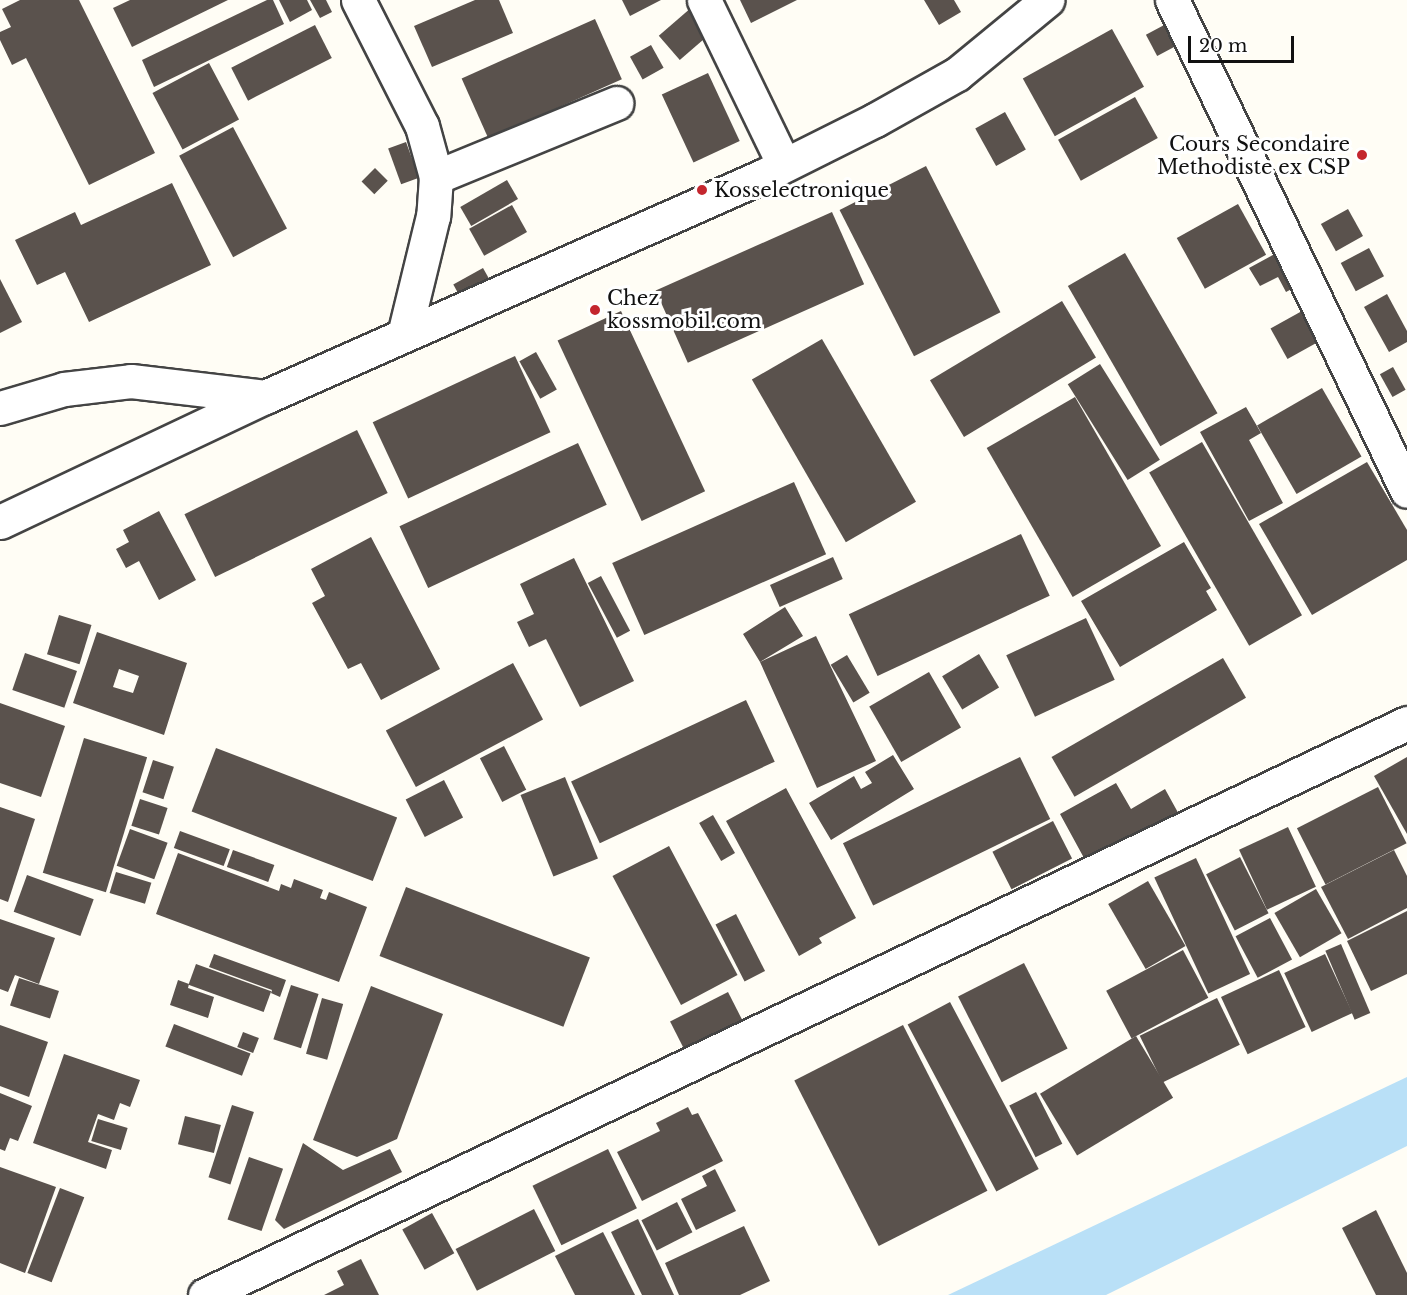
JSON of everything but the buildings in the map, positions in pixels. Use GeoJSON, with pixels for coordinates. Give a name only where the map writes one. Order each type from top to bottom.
{"type":"FeatureCollection","features":[{"type":"Feature","properties":{"kind":"street"},"geometry":{"type":"LineString","coordinates":[[358,0],[422,126],[436,177],[433,216],[404,335]]}},
{"type":"Feature","properties":{"kind":"street"},"geometry":{"type":"LineString","coordinates":[[704,0],[784,165]]}},
{"type":"Feature","properties":{"kind":"street"},"geometry":{"type":"LineString","coordinates":[[0,522],[265,397],[784,165],[957,74],[1047,0]]}},
{"type":"Feature","properties":{"kind":"street"},"geometry":{"type":"LineString","coordinates":[[1172,0],[1407,491]]}},
{"type":"Feature","properties":{"kind":"street"},"geometry":{"type":"LineString","coordinates":[[436,177],[616,103]]}},
{"type":"Feature","properties":{"kind":"street"},"geometry":{"type":"LineString","coordinates":[[0,408],[64,389],[131,381],[265,397]]}},
{"type":"Feature","properties":{"kind":"street"},"geometry":{"type":"LineString","coordinates":[[205,1295],[1407,723]]}},
{"type":"Feature","properties":{"kind":"water"},"geometry":{"type":"Polygon","coordinates":[[[1407,1077],[1407,1146],[1106,1295],[948,1295],[1407,1077]]]}},
{"type":"Feature","properties":{"kind":"place","name":"Cours Secondaire Methodiste ex CSP"},"geometry":{"type":"Point","coordinates":[1362,155]}},
{"type":"Feature","properties":{"kind":"place","name":"Kosselectronique"},"geometry":{"type":"Point","coordinates":[702,190]}},
{"type":"Feature","properties":{"kind":"place","name":"Chez kossmobil.com"},"geometry":{"type":"Point","coordinates":[595,310]}}]}
